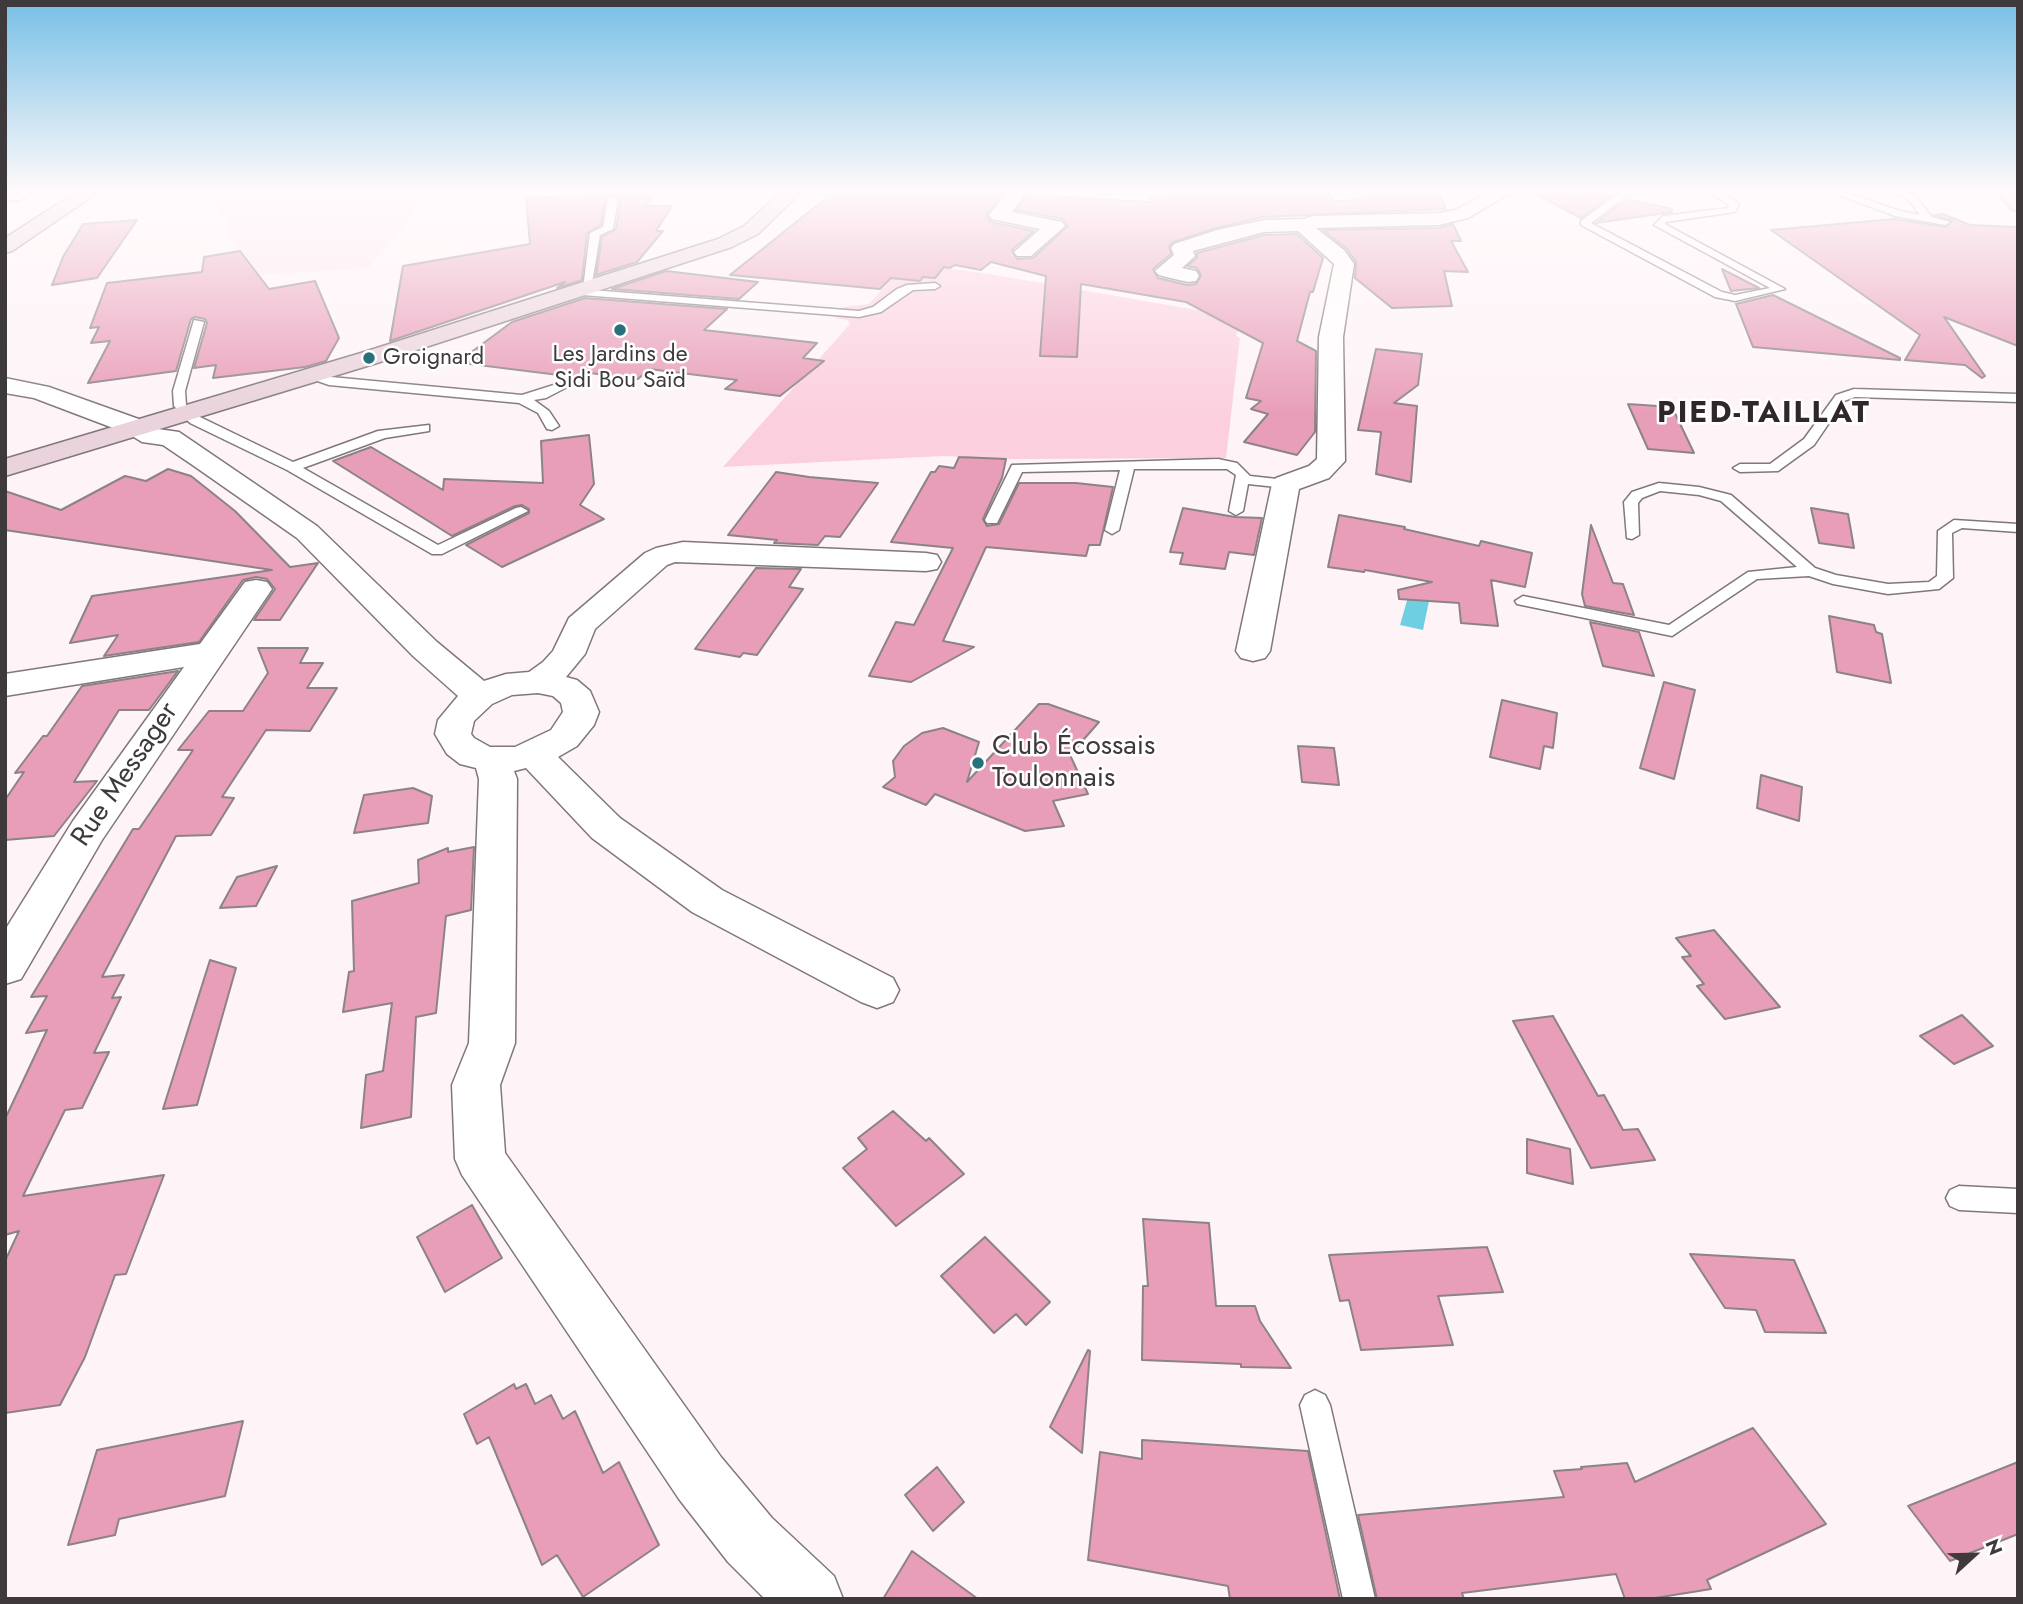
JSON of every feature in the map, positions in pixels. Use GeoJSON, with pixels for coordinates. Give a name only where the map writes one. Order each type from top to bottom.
{"type":"FeatureCollection","features":[{"type":"Feature","properties":{"kind":"main road"},"geometry":{"type":"LineString","coordinates":[[175,423],[313,375],[655,266]]}},
{"type":"Feature","properties":{"kind":"main road"},"geometry":{"type":"LineString","coordinates":[[5,468],[138,428]]}},
{"type":"Feature","properties":{"kind":"street"},"geometry":{"type":"LineString","coordinates":[[1173,266],[1166,271],[1188,276]]}},
{"type":"Feature","properties":{"kind":"street"},"geometry":{"type":"LineString","coordinates":[[1253,651],[1286,484],[1319,472],[1331,461],[1331,337],[1344,266]]}},
{"type":"Feature","properties":{"kind":"street"},"geometry":{"type":"LineString","coordinates":[[5,385],[40,392],[138,428],[151,436],[175,423],[307,532],[425,649],[480,696]]}},
{"type":"Feature","properties":{"kind":"street"},"geometry":{"type":"LineString","coordinates":[[538,682],[568,654],[581,625],[656,559],[667,554],[683,551],[926,562]]}},
{"type":"Feature","properties":{"kind":"street","name":"Rue Messager"},"geometry":{"type":"LineString","coordinates":[[5,967],[87,831],[256,589]]}},
{"type":"Feature","properties":{"kind":"street"},"geometry":{"type":"LineString","coordinates":[[9,689],[209,653]]}},
{"type":"Feature","properties":{"kind":"street"},"geometry":{"type":"LineString","coordinates":[[538,682],[565,688],[578,699],[581,712],[576,725],[564,738],[513,757],[466,751],[460,746],[453,734],[456,720],[465,708],[480,696],[506,685],[538,682]]}},
{"type":"Feature","properties":{"kind":"street"},"geometry":{"type":"LineString","coordinates":[[513,757],[707,901],[877,990]]}},
{"type":"Feature","properties":{"kind":"street"},"geometry":{"type":"LineString","coordinates":[[513,757],[498,779],[492,1043],[477,1086],[480,1159],[700,1478],[750,1540],[811,1599]]}},
{"type":"Feature","properties":{"kind":"lane"},"geometry":{"type":"LineString","coordinates":[[586,266],[580,290],[859,314],[877,310],[901,291],[911,287],[935,286]]}},
{"type":"Feature","properties":{"kind":"lane"},"geometry":{"type":"LineString","coordinates":[[1664,266],[1719,295],[1735,298],[1780,289],[1736,266]]}},
{"type":"Feature","properties":{"kind":"lane"},"geometry":{"type":"LineString","coordinates":[[198,322],[179,391],[180,406],[175,423],[195,420],[292,467],[437,551],[521,511]]}},
{"type":"Feature","properties":{"kind":"lane"},"geometry":{"type":"LineString","coordinates":[[313,375],[329,381],[522,399],[564,386]]}},
{"type":"Feature","properties":{"kind":"lane"},"geometry":{"type":"LineString","coordinates":[[1740,468],[1773,468],[1809,442],[1840,398],[1854,393],[2018,398]]}},
{"type":"Feature","properties":{"kind":"lane"},"geometry":{"type":"LineString","coordinates":[[522,399],[543,411],[552,426]]}},
{"type":"Feature","properties":{"kind":"lane"},"geometry":{"type":"LineString","coordinates":[[292,467],[383,434],[424,428]]}},
{"type":"Feature","properties":{"kind":"lane"},"geometry":{"type":"LineString","coordinates":[[992,520],[1017,468],[1218,463],[1232,466],[1243,474],[1236,511]]}},
{"type":"Feature","properties":{"kind":"lane"},"geometry":{"type":"LineString","coordinates":[[1112,530],[1128,465]]}},
{"type":"Feature","properties":{"kind":"lane"},"geometry":{"type":"LineString","coordinates":[[1242,479],[1286,484]]}},
{"type":"Feature","properties":{"kind":"lane"},"geometry":{"type":"LineString","coordinates":[[1632,535],[1630,502],[1637,495],[1658,487],[1699,491],[1726,498],[1810,571],[1833,579],[1888,589],[1933,586],[1945,578],[1945,531],[1959,523],[2018,528]]}},
{"type":"Feature","properties":{"kind":"lane"},"geometry":{"type":"LineString","coordinates":[[1523,601],[1672,631],[1753,575],[1810,571]]}},
{"type":"Feature","properties":{"kind":"lane"},"geometry":{"type":"LineString","coordinates":[[1959,1198],[2018,1201]]}},
{"type":"Feature","properties":{"kind":"lane"},"geometry":{"type":"LineString","coordinates":[[1315,1405],[1359,1599]]}},
{"type":"Feature","properties":{"kind":"shaded area"},"geometry":{"type":"Polygon","coordinates":[[[251,266],[371,266],[369,268],[259,275],[251,266]]]}},
{"type":"Feature","properties":{"kind":"shaded area"},"geometry":{"type":"Polygon","coordinates":[[[903,266],[928,266],[990,274],[1242,318],[1236,336],[1240,338],[1226,458],[1009,459],[943,456],[723,467],[850,324],[848,320],[835,318],[843,307],[869,304],[903,266]]]}},
{"type":"Feature","properties":{"kind":"water"},"geometry":{"type":"Polygon","coordinates":[[[1408,597],[1429,601],[1423,630],[1400,625],[1408,597]]]}},
{"type":"Feature","properties":{"kind":"building"},"geometry":{"type":"Polygon","coordinates":[[[60,266],[105,266],[97,278],[52,285],[60,266]]]}},
{"type":"Feature","properties":{"kind":"building"},"geometry":{"type":"Polygon","coordinates":[[[203,266],[251,266],[269,289],[315,281],[339,338],[326,361],[305,367],[213,378],[216,365],[194,368],[207,323],[205,319],[195,317],[191,319],[176,371],[88,383],[110,341],[91,343],[99,327],[90,328],[107,283],[202,272],[203,266]]]}},
{"type":"Feature","properties":{"kind":"building"},"geometry":{"type":"Polygon","coordinates":[[[403,266],[584,266],[582,280],[557,288],[565,282],[390,341],[403,266]]]}},
{"type":"Feature","properties":{"kind":"building"},"geometry":{"type":"Polygon","coordinates":[[[597,266],[625,266],[596,275],[597,266]]]}},
{"type":"Feature","properties":{"kind":"building"},"geometry":{"type":"Polygon","coordinates":[[[741,266],[954,266],[944,267],[935,278],[923,277],[920,281],[891,278],[880,289],[730,275],[741,266]]]}},
{"type":"Feature","properties":{"kind":"building"},"geometry":{"type":"Polygon","coordinates":[[[959,266],[986,266],[981,270],[959,266]]]}},
{"type":"Feature","properties":{"kind":"building"},"geometry":{"type":"Polygon","coordinates":[[[1006,266],[1157,266],[1153,269],[1158,278],[1187,285],[1196,284],[1201,275],[1197,268],[1187,266],[1321,266],[1313,292],[1310,292],[1297,341],[1316,351],[1315,432],[1297,455],[1244,442],[1268,414],[1251,409],[1261,401],[1246,398],[1263,343],[1186,302],[1081,284],[1077,357],[1040,356],[1046,276],[1006,266]]]}},
{"type":"Feature","properties":{"kind":"building"},"geometry":{"type":"Polygon","coordinates":[[[1356,266],[1465,266],[1468,272],[1444,271],[1452,306],[1392,308],[1355,278],[1356,266]]]}},
{"type":"Feature","properties":{"kind":"building"},"geometry":{"type":"Polygon","coordinates":[[[1822,266],[2018,266],[2018,346],[1944,317],[1985,376],[1982,378],[1965,365],[1905,360],[1920,335],[1822,266]]]}},
{"type":"Feature","properties":{"kind":"building"},"geometry":{"type":"Polygon","coordinates":[[[1722,269],[1759,288],[1731,291],[1722,269]]]}},
{"type":"Feature","properties":{"kind":"building"},"geometry":{"type":"Polygon","coordinates":[[[666,271],[758,282],[739,299],[612,289],[666,271]]]}},
{"type":"Feature","properties":{"kind":"building"},"geometry":{"type":"Polygon","coordinates":[[[1773,295],[1900,360],[1753,347],[1736,304],[1773,295]]]}},
{"type":"Feature","properties":{"kind":"building"},"geometry":{"type":"Polygon","coordinates":[[[585,298],[727,309],[704,330],[817,343],[803,358],[824,361],[780,396],[725,389],[737,380],[649,369],[638,379],[582,372],[583,378],[462,363],[466,360],[462,359],[512,322],[585,298]]]}},
{"type":"Feature","properties":{"kind":"building"},"geometry":{"type":"Polygon","coordinates":[[[1376,349],[1422,354],[1418,385],[1394,403],[1417,406],[1411,482],[1376,474],[1381,432],[1358,430],[1376,349]]]}},
{"type":"Feature","properties":{"kind":"building"},"geometry":{"type":"Polygon","coordinates":[[[1628,404],[1672,407],[1694,453],[1648,449],[1628,404]]]}},
{"type":"Feature","properties":{"kind":"building"},"geometry":{"type":"Polygon","coordinates":[[[589,435],[594,484],[580,505],[604,519],[502,567],[466,545],[529,513],[529,509],[522,505],[515,506],[452,536],[333,461],[371,447],[443,490],[444,479],[543,483],[541,441],[589,435]]]}},
{"type":"Feature","properties":{"kind":"building"},"geometry":{"type":"Polygon","coordinates":[[[959,457],[1006,459],[1002,478],[983,519],[987,526],[999,524],[1019,483],[1076,483],[1113,487],[1100,545],[1089,545],[1086,556],[986,547],[943,641],[974,647],[911,682],[869,676],[896,622],[914,625],[953,548],[891,542],[931,472],[935,472],[939,466],[954,468],[959,457]]]}},
{"type":"Feature","properties":{"kind":"building"},"geometry":{"type":"Polygon","coordinates":[[[168,469],[191,476],[235,511],[290,567],[318,563],[280,620],[254,620],[275,589],[267,579],[256,577],[243,580],[199,642],[104,656],[118,635],[70,643],[92,596],[272,570],[5,530],[5,491],[61,510],[125,476],[146,481],[168,469]]]}},
{"type":"Feature","properties":{"kind":"building"},"geometry":{"type":"Polygon","coordinates":[[[776,472],[878,483],[840,537],[825,536],[818,545],[774,543],[777,540],[728,535],[776,472]]]}},
{"type":"Feature","properties":{"kind":"building"},"geometry":{"type":"Polygon","coordinates":[[[1183,508],[1235,517],[1262,518],[1254,555],[1229,552],[1225,569],[1180,564],[1183,553],[1170,552],[1183,508]]]}},
{"type":"Feature","properties":{"kind":"building"},"geometry":{"type":"Polygon","coordinates":[[[1811,508],[1848,514],[1854,548],[1819,543],[1811,508]]]}},
{"type":"Feature","properties":{"kind":"building"},"geometry":{"type":"Polygon","coordinates":[[[1339,515],[1405,527],[1404,529],[1479,546],[1481,541],[1532,553],[1525,587],[1491,580],[1498,626],[1461,623],[1459,603],[1399,599],[1398,590],[1432,582],[1365,570],[1328,567],[1339,515]]]}},
{"type":"Feature","properties":{"kind":"building"},"geometry":{"type":"Polygon","coordinates":[[[1591,525],[1613,583],[1623,584],[1634,615],[1585,606],[1582,594],[1591,525]]]}},
{"type":"Feature","properties":{"kind":"building"},"geometry":{"type":"Polygon","coordinates":[[[756,568],[801,569],[789,587],[803,589],[757,655],[743,653],[740,657],[695,649],[756,568]]]}},
{"type":"Feature","properties":{"kind":"building"},"geometry":{"type":"Polygon","coordinates":[[[1829,616],[1874,625],[1876,632],[1882,634],[1891,683],[1837,672],[1829,616]]]}},
{"type":"Feature","properties":{"kind":"building"},"geometry":{"type":"Polygon","coordinates":[[[1590,622],[1639,632],[1654,676],[1603,666],[1590,622]]]}},
{"type":"Feature","properties":{"kind":"building"},"geometry":{"type":"Polygon","coordinates":[[[258,648],[308,648],[300,663],[323,663],[307,688],[337,688],[310,731],[266,730],[222,797],[234,798],[211,835],[176,836],[102,977],[124,975],[112,998],[121,997],[94,1053],[109,1052],[82,1108],[65,1110],[23,1196],[164,1175],[126,1274],[115,1275],[85,1357],[60,1405],[5,1413],[5,1261],[19,1231],[5,1235],[5,1119],[47,1030],[26,1033],[47,996],[31,997],[133,829],[139,829],[193,750],[178,750],[209,711],[243,711],[268,673],[258,648]]]}},
{"type":"Feature","properties":{"kind":"building"},"geometry":{"type":"Polygon","coordinates":[[[178,671],[149,710],[119,710],[74,782],[97,781],[54,836],[5,840],[5,800],[24,772],[15,773],[43,736],[47,736],[82,686],[178,671]]]}},
{"type":"Feature","properties":{"kind":"building"},"geometry":{"type":"Polygon","coordinates":[[[1664,682],[1695,690],[1674,779],[1640,768],[1664,682]]]}},
{"type":"Feature","properties":{"kind":"building"},"geometry":{"type":"Polygon","coordinates":[[[1502,700],[1557,713],[1553,748],[1544,746],[1540,769],[1490,757],[1502,700]]]}},
{"type":"Feature","properties":{"kind":"building","name":"Club Écossais Toulonnais"},"geometry":{"type":"Polygon","coordinates":[[[1039,704],[1048,704],[1099,722],[1070,755],[1088,794],[1053,801],[1064,826],[1025,831],[935,794],[926,805],[883,787],[895,777],[893,761],[904,746],[922,733],[943,728],[979,742],[967,782],[1039,704]]]}},
{"type":"Feature","properties":{"kind":"building"},"geometry":{"type":"Polygon","coordinates":[[[1298,746],[1334,748],[1339,785],[1302,782],[1298,746]]]}},
{"type":"Feature","properties":{"kind":"building"},"geometry":{"type":"Polygon","coordinates":[[[1761,775],[1802,787],[1799,821],[1757,808],[1761,775]]]}},
{"type":"Feature","properties":{"kind":"building"},"geometry":{"type":"Polygon","coordinates":[[[413,788],[432,796],[428,823],[354,833],[364,795],[413,788]]]}},
{"type":"Feature","properties":{"kind":"building"},"geometry":{"type":"Polygon","coordinates":[[[474,847],[471,910],[446,916],[436,1013],[416,1017],[411,1117],[361,1128],[366,1075],[383,1071],[392,1003],[343,1012],[349,972],[354,971],[352,901],[419,883],[418,860],[448,848],[448,852],[474,847]]]}},
{"type":"Feature","properties":{"kind":"building"},"geometry":{"type":"Polygon","coordinates":[[[277,866],[256,906],[220,908],[237,877],[277,866]]]}},
{"type":"Feature","properties":{"kind":"building"},"geometry":{"type":"Polygon","coordinates":[[[1714,930],[1780,1007],[1725,1019],[1697,986],[1704,984],[1682,957],[1691,956],[1676,938],[1714,930]]]}},
{"type":"Feature","properties":{"kind":"building"},"geometry":{"type":"Polygon","coordinates":[[[210,960],[236,968],[197,1105],[163,1109],[210,960]]]}},
{"type":"Feature","properties":{"kind":"building"},"geometry":{"type":"Polygon","coordinates":[[[1962,1015],[1993,1046],[1954,1064],[1920,1036],[1962,1015]]]}},
{"type":"Feature","properties":{"kind":"building"},"geometry":{"type":"Polygon","coordinates":[[[1553,1016],[1598,1096],[1604,1095],[1623,1130],[1638,1129],[1655,1160],[1591,1168],[1513,1021],[1553,1016]]]}},
{"type":"Feature","properties":{"kind":"building"},"geometry":{"type":"Polygon","coordinates":[[[893,1111],[926,1141],[929,1138],[964,1174],[896,1226],[843,1168],[867,1149],[858,1138],[893,1111]]]}},
{"type":"Feature","properties":{"kind":"building"},"geometry":{"type":"Polygon","coordinates":[[[1527,1139],[1570,1149],[1573,1184],[1527,1173],[1527,1139]]]}},
{"type":"Feature","properties":{"kind":"building"},"geometry":{"type":"Polygon","coordinates":[[[472,1205],[502,1258],[445,1292],[417,1237],[472,1205]]]}},
{"type":"Feature","properties":{"kind":"building"},"geometry":{"type":"Polygon","coordinates":[[[1143,1219],[1209,1223],[1216,1306],[1255,1306],[1260,1321],[1291,1368],[1142,1360],[1143,1286],[1148,1286],[1143,1219]]]}},
{"type":"Feature","properties":{"kind":"building"},"geometry":{"type":"Polygon","coordinates":[[[985,1237],[1050,1302],[1026,1325],[1016,1314],[994,1333],[941,1276],[985,1237]]]}},
{"type":"Feature","properties":{"kind":"building"},"geometry":{"type":"Polygon","coordinates":[[[1487,1247],[1503,1292],[1438,1296],[1453,1345],[1361,1350],[1349,1300],[1340,1301],[1329,1255],[1487,1247]]]}},
{"type":"Feature","properties":{"kind":"building"},"geometry":{"type":"Polygon","coordinates":[[[1690,1254],[1794,1260],[1826,1333],[1765,1332],[1756,1310],[1725,1308],[1690,1254]]]}},
{"type":"Feature","properties":{"kind":"building"},"geometry":{"type":"Polygon","coordinates":[[[1088,1350],[1090,1351],[1082,1453],[1050,1427],[1088,1350]]]}},
{"type":"Feature","properties":{"kind":"building"},"geometry":{"type":"Polygon","coordinates":[[[514,1384],[516,1389],[526,1384],[535,1404],[551,1395],[563,1419],[575,1411],[603,1473],[619,1462],[659,1545],[583,1597],[557,1555],[542,1565],[489,1437],[477,1444],[464,1414],[514,1384]]]}},
{"type":"Feature","properties":{"kind":"building"},"geometry":{"type":"Polygon","coordinates":[[[243,1421],[225,1496],[119,1519],[115,1535],[68,1545],[97,1450],[243,1421]]]}},
{"type":"Feature","properties":{"kind":"building"},"geometry":{"type":"Polygon","coordinates":[[[1753,1428],[1826,1524],[1707,1580],[1711,1589],[1649,1599],[1625,1599],[1616,1574],[1462,1593],[1464,1599],[1377,1599],[1358,1515],[1564,1497],[1554,1471],[1582,1469],[1581,1467],[1627,1463],[1635,1482],[1753,1428]]]}},
{"type":"Feature","properties":{"kind":"building"},"geometry":{"type":"Polygon","coordinates":[[[1142,1440],[1308,1451],[1340,1599],[1230,1599],[1228,1586],[1088,1560],[1100,1452],[1142,1459],[1142,1440]]]}},
{"type":"Feature","properties":{"kind":"building"},"geometry":{"type":"Polygon","coordinates":[[[2018,1462],[2018,1534],[1950,1561],[1908,1506],[2018,1462]]]}},
{"type":"Feature","properties":{"kind":"building"},"geometry":{"type":"Polygon","coordinates":[[[937,1467],[964,1502],[933,1531],[905,1495],[937,1467]]]}},
{"type":"Feature","properties":{"kind":"building"},"geometry":{"type":"Polygon","coordinates":[[[912,1551],[978,1599],[883,1599],[912,1551]]]}},
{"type":"Feature","properties":{"kind":"place","name":"Les Jardins de Sidi Bou Saïd"},"geometry":{"type":"Point","coordinates":[620,330]}},
{"type":"Feature","properties":{"kind":"place","name":"Groignard"},"geometry":{"type":"Point","coordinates":[369,358]}},
{"type":"Feature","properties":{"kind":"place","name":"Club Écossais Toulonnais"},"geometry":{"type":"Point","coordinates":[978,763]}},
{"type":"Feature","properties":{"kind":"district","name":"PIED-TAILLAT"},"geometry":{"type":"Point","coordinates":[1764,415]}}]}
